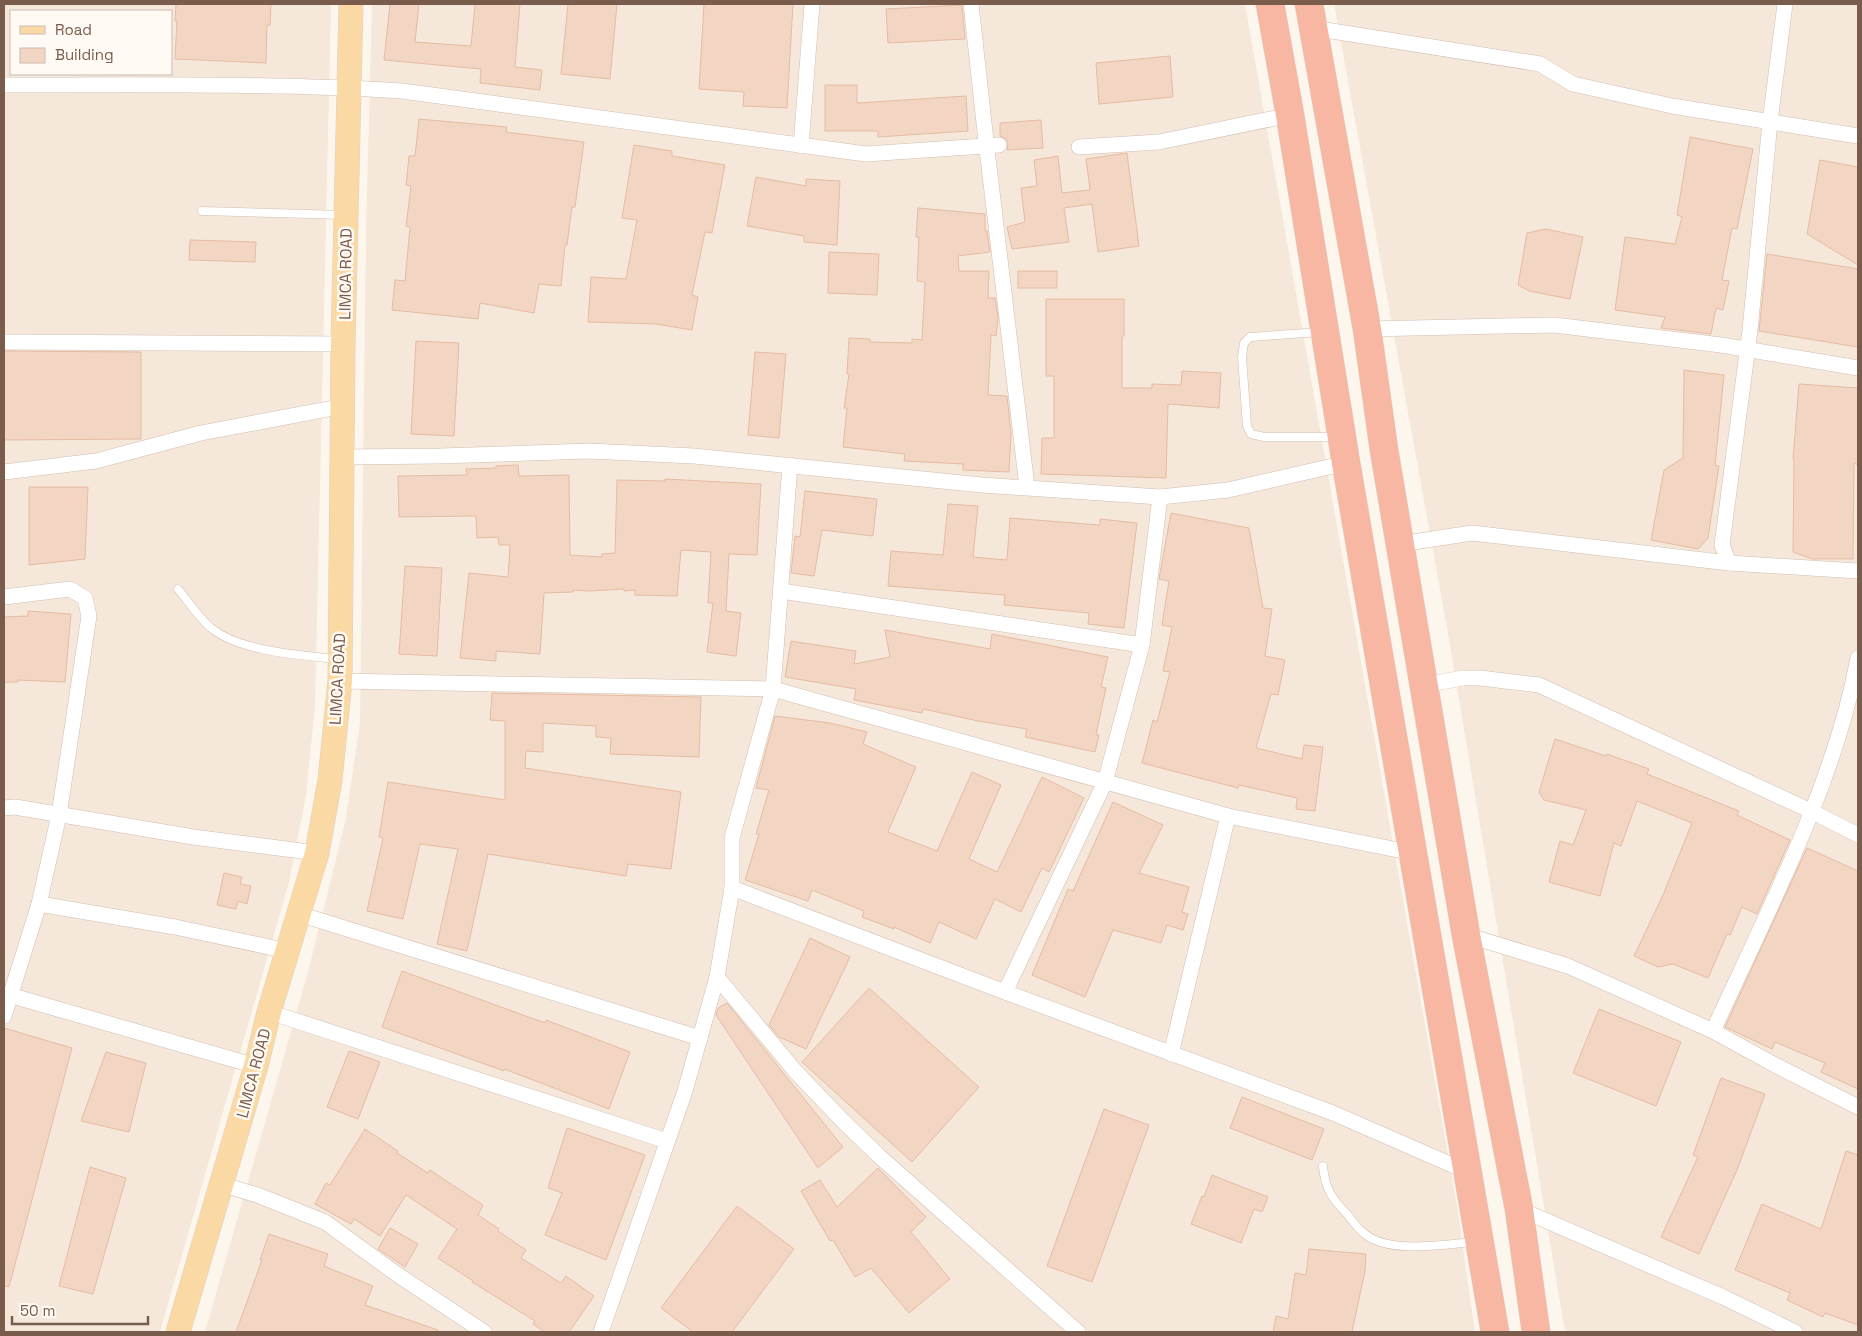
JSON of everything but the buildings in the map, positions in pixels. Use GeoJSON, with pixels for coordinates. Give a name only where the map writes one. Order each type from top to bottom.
{"type":"FeatureCollection","features":[{"type":"Feature","properties":{"kind":"highway"},"geometry":{"type":"LineString","coordinates":[[1270,4],[1290,115],[1344,450],[1495,1332]]}},
{"type":"Feature","properties":{"kind":"highway"},"geometry":{"type":"LineString","coordinates":[[1311,16],[1367,329],[1384,450],[1466,935],[1519,1210],[1536,1332]]}},
{"type":"Feature","properties":{"kind":"main road","name":"LIMCA ROAD"},"geometry":{"type":"LineString","coordinates":[[178,1332],[317,853],[330,780],[340,670],[344,406],[343,344],[351,4]]}},
{"type":"Feature","properties":{"kind":"street"},"geometry":{"type":"LineString","coordinates":[[801,146],[812,4]]}},
{"type":"Feature","properties":{"kind":"street"},"geometry":{"type":"LineString","coordinates":[[971,4],[992,145],[1027,487]]}},
{"type":"Feature","properties":{"kind":"street"},"geometry":{"type":"LineString","coordinates":[[1729,563],[1722,545],[1747,350],[1770,122],[1785,4]]}},
{"type":"Feature","properties":{"kind":"street"},"geometry":{"type":"LineString","coordinates":[[1311,16],[1540,64],[1573,84],[1672,106],[1858,136]]}},
{"type":"Feature","properties":{"kind":"street"},"geometry":{"type":"LineString","coordinates":[[4,85],[201,85],[402,91],[866,154],[992,145]]}},
{"type":"Feature","properties":{"kind":"street"},"geometry":{"type":"LineString","coordinates":[[1079,147],[1159,142],[1290,115]]}},
{"type":"Feature","properties":{"kind":"street"},"geometry":{"type":"LineString","coordinates":[[1367,329],[1554,325],[1747,350],[1858,368]]}},
{"type":"Feature","properties":{"kind":"street"},"geometry":{"type":"LineString","coordinates":[[4,342],[343,344]]}},
{"type":"Feature","properties":{"kind":"street"},"geometry":{"type":"LineString","coordinates":[[4,472],[96,461],[201,432],[344,406]]}},
{"type":"Feature","properties":{"kind":"street"},"geometry":{"type":"LineString","coordinates":[[343,457],[589,451],[694,456],[982,485],[1160,496],[1228,490],[1344,450]]}},
{"type":"Feature","properties":{"kind":"street"},"geometry":{"type":"LineString","coordinates":[[601,1332],[685,1091],[717,977],[732,888],[732,838],[773,689],[790,466]]}},
{"type":"Feature","properties":{"kind":"street"},"geometry":{"type":"LineString","coordinates":[[1005,992],[1105,782],[1142,645],[1160,496]]}},
{"type":"Feature","properties":{"kind":"street"},"geometry":{"type":"LineString","coordinates":[[1400,544],[1472,533],[1729,563],[1858,570]]}},
{"type":"Feature","properties":{"kind":"street"},"geometry":{"type":"LineString","coordinates":[[4,597],[70,589],[85,598],[89,616],[59,814],[39,904],[4,1014]]}},
{"type":"Feature","properties":{"kind":"street"},"geometry":{"type":"LineString","coordinates":[[781,590],[1142,645]]}},
{"type":"Feature","properties":{"kind":"street"},"geometry":{"type":"LineString","coordinates":[[1713,1030],[1813,812],[1852,693],[1858,658]]}},
{"type":"Feature","properties":{"kind":"street"},"geometry":{"type":"LineString","coordinates":[[340,670],[773,689],[1228,816],[1413,853]]}},
{"type":"Feature","properties":{"kind":"street"},"geometry":{"type":"LineString","coordinates":[[1424,685],[1463,678],[1480,678],[1539,685],[1813,812],[1858,835]]}},
{"type":"Feature","properties":{"kind":"street"},"geometry":{"type":"LineString","coordinates":[[4,808],[15,807],[192,837],[317,853]]}},
{"type":"Feature","properties":{"kind":"street"},"geometry":{"type":"LineString","coordinates":[[1171,1054],[1228,816]]}},
{"type":"Feature","properties":{"kind":"street"},"geometry":{"type":"LineString","coordinates":[[732,888],[1005,992],[1333,1113],[1468,1172]]}},
{"type":"Feature","properties":{"kind":"street"},"geometry":{"type":"LineString","coordinates":[[39,904],[176,928],[288,951]]}},
{"type":"Feature","properties":{"kind":"street"},"geometry":{"type":"LineString","coordinates":[[300,914],[700,1038]]}},
{"type":"Feature","properties":{"kind":"street"},"geometry":{"type":"LineString","coordinates":[[1466,935],[1568,966],[1713,1030],[1775,1065],[1858,1107]]}},
{"type":"Feature","properties":{"kind":"street"},"geometry":{"type":"LineString","coordinates":[[717,977],[796,1072],[878,1156],[1078,1332]]}},
{"type":"Feature","properties":{"kind":"street"},"geometry":{"type":"LineString","coordinates":[[10,995],[256,1066]]}},
{"type":"Feature","properties":{"kind":"street"},"geometry":{"type":"LineString","coordinates":[[270,1012],[668,1141]]}},
{"type":"Feature","properties":{"kind":"street"},"geometry":{"type":"LineString","coordinates":[[221,1184],[260,1196],[325,1222],[398,1275],[484,1332]]}},
{"type":"Feature","properties":{"kind":"street"},"geometry":{"type":"LineString","coordinates":[[1519,1210],[1723,1297],[1795,1332]]}},
{"type":"Feature","properties":{"kind":"lane"},"geometry":{"type":"LineString","coordinates":[[202,211],[346,215]]}},
{"type":"Feature","properties":{"kind":"lane"},"geometry":{"type":"LineString","coordinates":[[1325,332],[1250,337],[1244,343],[1242,357],[1247,426],[1251,434],[1344,450]]}},
{"type":"Feature","properties":{"kind":"lane"},"geometry":{"type":"LineString","coordinates":[[178,589],[211,628],[229,638],[272,652],[340,670]]}},
{"type":"Feature","properties":{"kind":"lane"},"geometry":{"type":"LineString","coordinates":[[1323,1166],[1324,1181],[1333,1200],[1366,1235],[1382,1244],[1401,1246],[1479,1242]]}},
{"type":"Feature","properties":{"kind":"shaded area"},"geometry":{"type":"Polygon","coordinates":[[[4,4],[331,4],[315,705],[306,796],[289,882],[160,1332],[4,1332],[4,4]]]}},
{"type":"Feature","properties":{"kind":"shaded area"},"geometry":{"type":"Polygon","coordinates":[[[372,4],[1245,4],[1457,1206],[1475,1332],[205,1332],[308,972],[345,823],[360,723],[366,232],[372,4]]]}},
{"type":"Feature","properties":{"kind":"shaded area"},"geometry":{"type":"Polygon","coordinates":[[[1334,4],[1858,4],[1858,1332],[1565,1332],[1446,622],[1334,4]]]}}]}
